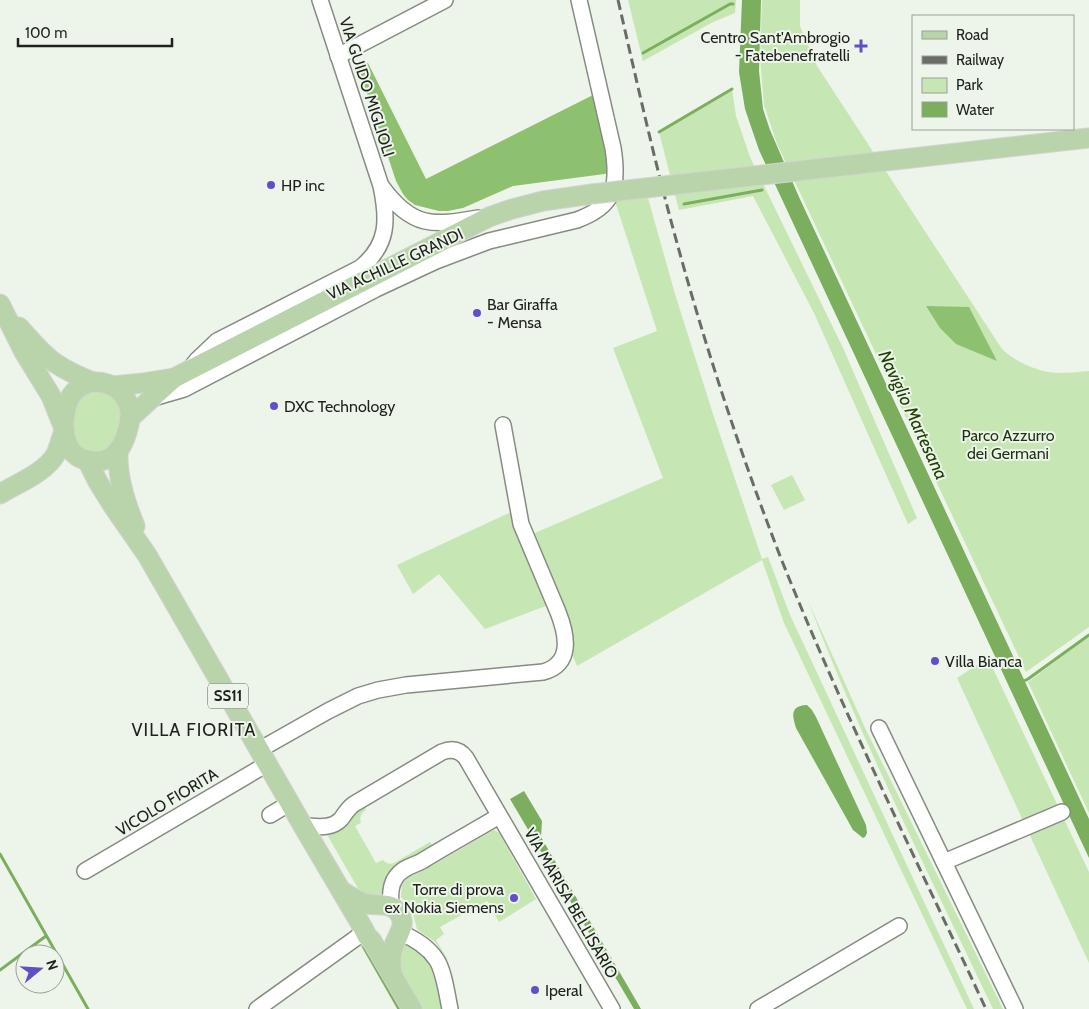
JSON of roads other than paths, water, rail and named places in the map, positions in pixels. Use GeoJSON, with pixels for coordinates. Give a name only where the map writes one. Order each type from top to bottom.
{"type":"FeatureCollection","features":[{"type":"Feature","properties":{"kind":"main road"},"geometry":{"type":"LineString","coordinates":[[130,418],[181,374],[470,226],[512,209],[543,201],[592,194],[1089,138]]}},
{"type":"Feature","properties":{"kind":"main road"},"geometry":{"type":"LineString","coordinates":[[0,298],[19,326],[45,355],[66,369],[93,382],[114,386],[122,393],[130,407],[130,418]]}},
{"type":"Feature","properties":{"kind":"main road","name":"SS11"},"geometry":{"type":"LineString","coordinates":[[0,304],[24,352],[50,396],[64,429],[67,445],[74,454],[84,460],[150,560],[340,889],[364,935],[412,1009]]}},
{"type":"Feature","properties":{"kind":"main road"},"geometry":{"type":"LineString","coordinates":[[114,386],[143,383],[181,374]]}},
{"type":"Feature","properties":{"kind":"main road"},"geometry":{"type":"LineString","coordinates":[[0,494],[46,466],[54,456],[64,429],[66,406],[70,396],[81,387],[93,382]]}},
{"type":"Feature","properties":{"kind":"main road","name":"SS11"},"geometry":{"type":"LineString","coordinates":[[130,418],[123,442],[118,450],[118,462],[127,506],[150,560]]}},
{"type":"Feature","properties":{"kind":"main road"},"geometry":{"type":"LineString","coordinates":[[36,473],[84,460],[104,460],[118,450]]}},
{"type":"Feature","properties":{"kind":"main road","name":"SS11"},"geometry":{"type":"LineString","coordinates":[[340,889],[361,902],[386,906]]}},
{"type":"Feature","properties":{"kind":"main road"},"geometry":{"type":"LineString","coordinates":[[392,976],[391,954],[399,935],[402,926],[402,919],[398,911],[386,906],[372,908],[366,913],[364,935],[378,943],[384,944],[389,943],[399,935]]}},
{"type":"Feature","properties":{"kind":"street","name":"VIA GUIDO MIGLIOLI"},"geometry":{"type":"LineString","coordinates":[[181,374],[218,341],[360,268],[370,260],[383,235],[385,205],[381,186],[320,0]]}},
{"type":"Feature","properties":{"kind":"street","name":"VIA ACHILLE GRANDI"},"geometry":{"type":"LineString","coordinates":[[152,399],[184,389],[436,261],[489,241],[577,220],[589,216],[598,210],[611,195],[616,167],[579,0]]}},
{"type":"Feature","properties":{"kind":"street"},"geometry":{"type":"LineString","coordinates":[[338,56],[438,2]]}},
{"type":"Feature","properties":{"kind":"street"},"geometry":{"type":"LineString","coordinates":[[381,186],[403,210],[412,217],[426,222],[446,223],[490,217]]}},
{"type":"Feature","properties":{"kind":"street","name":"VICOLO FIORITA"},"geometry":{"type":"LineString","coordinates":[[85,871],[263,757],[328,711],[358,696],[406,685],[543,672],[553,668],[562,660],[565,646],[562,623],[520,524],[503,425]]}},
{"type":"Feature","properties":{"kind":"street"},"geometry":{"type":"LineString","coordinates":[[879,728],[1015,1009]]}},
{"type":"Feature","properties":{"kind":"street","name":"VIA MARISA BELLISARIO"},"geometry":{"type":"LineString","coordinates":[[303,826],[325,827],[332,825],[340,820],[354,804],[442,752],[451,750],[460,752],[466,758],[612,1009]]}},
{"type":"Feature","properties":{"kind":"street"},"geometry":{"type":"LineString","coordinates":[[270,815],[290,803]]}},
{"type":"Feature","properties":{"kind":"street"},"geometry":{"type":"LineString","coordinates":[[944,862],[1062,812]]}},
{"type":"Feature","properties":{"kind":"street"},"geometry":{"type":"LineString","coordinates":[[386,906],[394,880],[402,871],[423,861],[499,816]]}},
{"type":"Feature","properties":{"kind":"street"},"geometry":{"type":"LineString","coordinates":[[758,1009],[899,926]]}},
{"type":"Feature","properties":{"kind":"street"},"geometry":{"type":"LineString","coordinates":[[257,1009],[364,935]]}},
{"type":"Feature","properties":{"kind":"street"},"geometry":{"type":"LineString","coordinates":[[399,935],[408,936],[436,958],[440,966],[450,1009]]}},
{"type":"Feature","properties":{"kind":"water"},"geometry":{"type":"Polygon","coordinates":[[[742,0],[761,0],[759,71],[763,109],[770,130],[799,197],[1089,819],[1089,858],[759,150],[745,109],[739,72],[742,0]]]}},
{"type":"Feature","properties":{"kind":"water"},"geometry":{"type":"Polygon","coordinates":[[[807,705],[816,717],[866,825],[867,833],[863,838],[853,830],[796,728],[793,715],[795,709],[807,705]]]}},
{"type":"Feature","properties":{"kind":"water"},"geometry":{"type":"Polygon","coordinates":[[[524,791],[542,821],[541,837],[641,1009],[634,1009],[510,799],[524,791]]]}},
{"type":"Feature","properties":{"kind":"waterway"},"geometry":{"type":"LineString","coordinates":[[643,53],[733,4]]}},
{"type":"Feature","properties":{"kind":"waterway"},"geometry":{"type":"LineString","coordinates":[[659,132],[732,89]]}},
{"type":"Feature","properties":{"kind":"waterway"},"geometry":{"type":"LineString","coordinates":[[684,204],[762,190]]}},
{"type":"Feature","properties":{"kind":"waterway"},"geometry":{"type":"LineString","coordinates":[[1022,682],[1089,635]]}},
{"type":"Feature","properties":{"kind":"waterway"},"geometry":{"type":"LineString","coordinates":[[0,854],[88,1009]]}},
{"type":"Feature","properties":{"kind":"waterway"},"geometry":{"type":"LineString","coordinates":[[0,970],[46,936]]}},
{"type":"Feature","properties":{"kind":"waterway"},"geometry":{"type":"LineString","coordinates":[[363,946],[399,1009]]}},
{"type":"Feature","properties":{"kind":"railway"},"geometry":{"type":"LineString","coordinates":[[618,0],[674,232],[710,356],[752,480],[805,618],[881,786],[986,1009]]}},
{"type":"Feature","properties":{"kind":"place","name":"Centro Sant'Ambrogio - Fatebenefratelli"},"geometry":{"type":"Point","coordinates":[861,46]}},
{"type":"Feature","properties":{"kind":"place","name":"HP inc"},"geometry":{"type":"Point","coordinates":[271,185]}},
{"type":"Feature","properties":{"kind":"place","name":"Bar Giraffa - Mensa"},"geometry":{"type":"Point","coordinates":[477,313]}},
{"type":"Feature","properties":{"kind":"place","name":"DXC Technology"},"geometry":{"type":"Point","coordinates":[274,406]}},
{"type":"Feature","properties":{"kind":"place","name":"Villa Bianca"},"geometry":{"type":"Point","coordinates":[935,661]}},
{"type":"Feature","properties":{"kind":"place","name":"Torre di prova ex Nokia Siemens"},"geometry":{"type":"Point","coordinates":[514,898]}},
{"type":"Feature","properties":{"kind":"place","name":"Iperal"},"geometry":{"type":"Point","coordinates":[535,990]}},
{"type":"Feature","properties":{"kind":"district","name":"VILLA FIORITA"},"geometry":{"type":"Point","coordinates":[194,730]}},
{"type":"Feature","properties":{"kind":"water label","name":"Naviglio Martesana"},"geometry":{"type":"Point","coordinates":[913,415]}},
{"type":"Feature","properties":{"kind":"park label","name":"Parco Azzurro dei Germani"},"geometry":{"type":"Point","coordinates":[1008,444]}}]}
